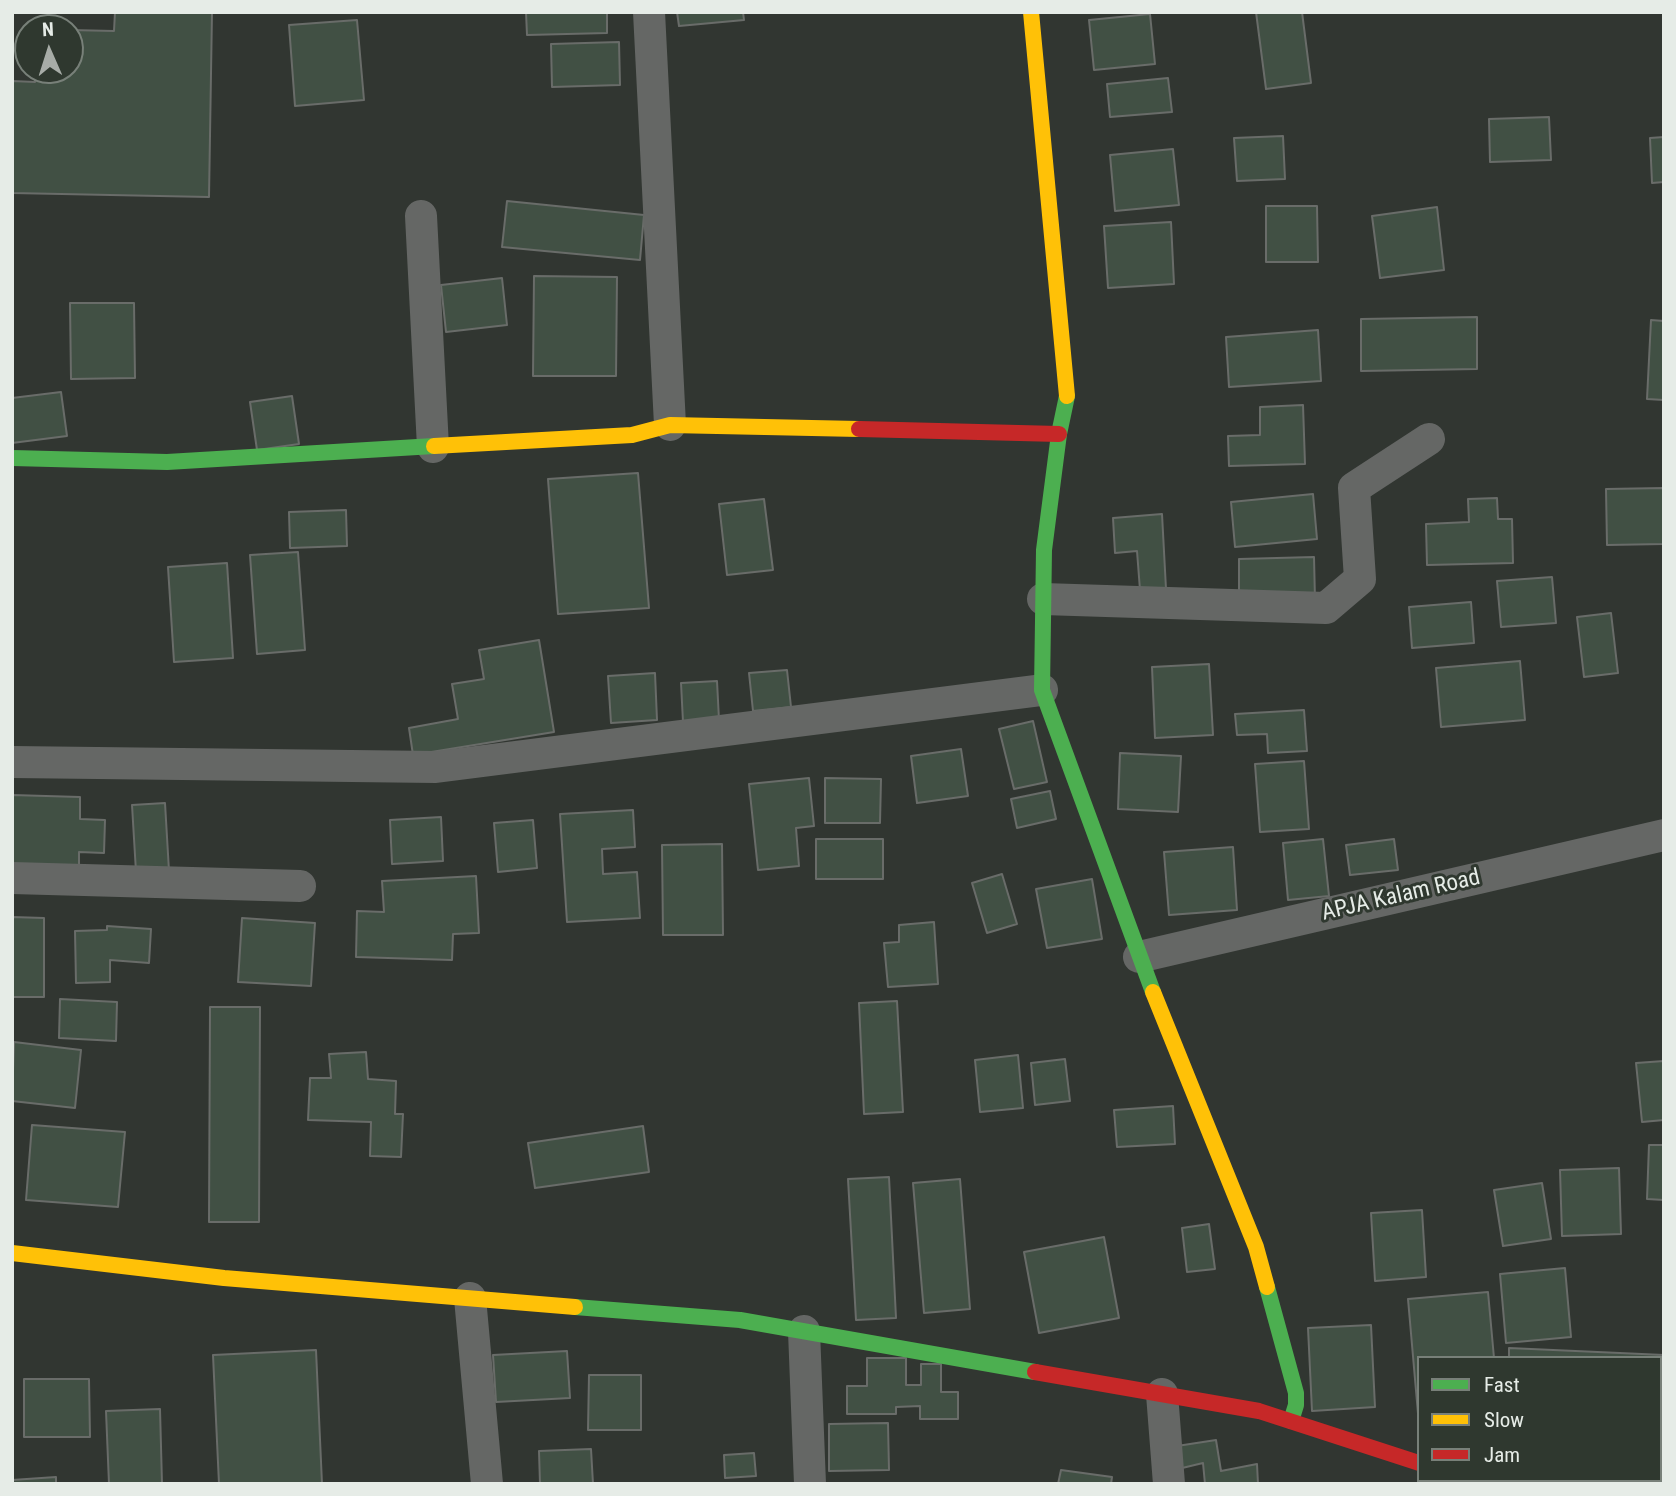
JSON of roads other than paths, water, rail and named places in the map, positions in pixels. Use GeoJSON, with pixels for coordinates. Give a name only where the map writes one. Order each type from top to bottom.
{"type":"FeatureCollection","features":[{"type":"Feature","properties":{"kind":"street"},"geometry":{"type":"LineString","coordinates":[[649,12],[670,425]]}},
{"type":"Feature","properties":{"kind":"street"},"geometry":{"type":"LineString","coordinates":[[1031,12],[1067,399],[1059,434],[1044,551],[1042,690],[1139,957],[1256,1247],[1296,1393],[1296,1405],[1291,1421]]}},
{"type":"Feature","properties":{"kind":"street"},"geometry":{"type":"LineString","coordinates":[[421,216],[433,447]]}},
{"type":"Feature","properties":{"kind":"street"},"geometry":{"type":"LineString","coordinates":[[12,458],[167,462],[632,435],[670,425],[1059,434]]}},
{"type":"Feature","properties":{"kind":"street"},"geometry":{"type":"LineString","coordinates":[[1043,599],[1326,608],[1360,579],[1354,488],[1429,439]]}},
{"type":"Feature","properties":{"kind":"street"},"geometry":{"type":"LineString","coordinates":[[12,762],[436,767],[1042,690]]}},
{"type":"Feature","properties":{"kind":"street","name":"APJA Kalam Road"},"geometry":{"type":"LineString","coordinates":[[1139,957],[1664,835]]}},
{"type":"Feature","properties":{"kind":"street"},"geometry":{"type":"LineString","coordinates":[[12,878],[300,886]]}},
{"type":"Feature","properties":{"kind":"street"},"geometry":{"type":"LineString","coordinates":[[12,1253],[224,1278],[740,1320],[1259,1411],[1417,1462]]}},
{"type":"Feature","properties":{"kind":"street"},"geometry":{"type":"LineString","coordinates":[[470,1298],[487,1484]]}},
{"type":"Feature","properties":{"kind":"street"},"geometry":{"type":"LineString","coordinates":[[804,1331],[810,1484]]}},
{"type":"Feature","properties":{"kind":"street"},"geometry":{"type":"LineString","coordinates":[[1162,1394],[1168,1484]]}}]}
